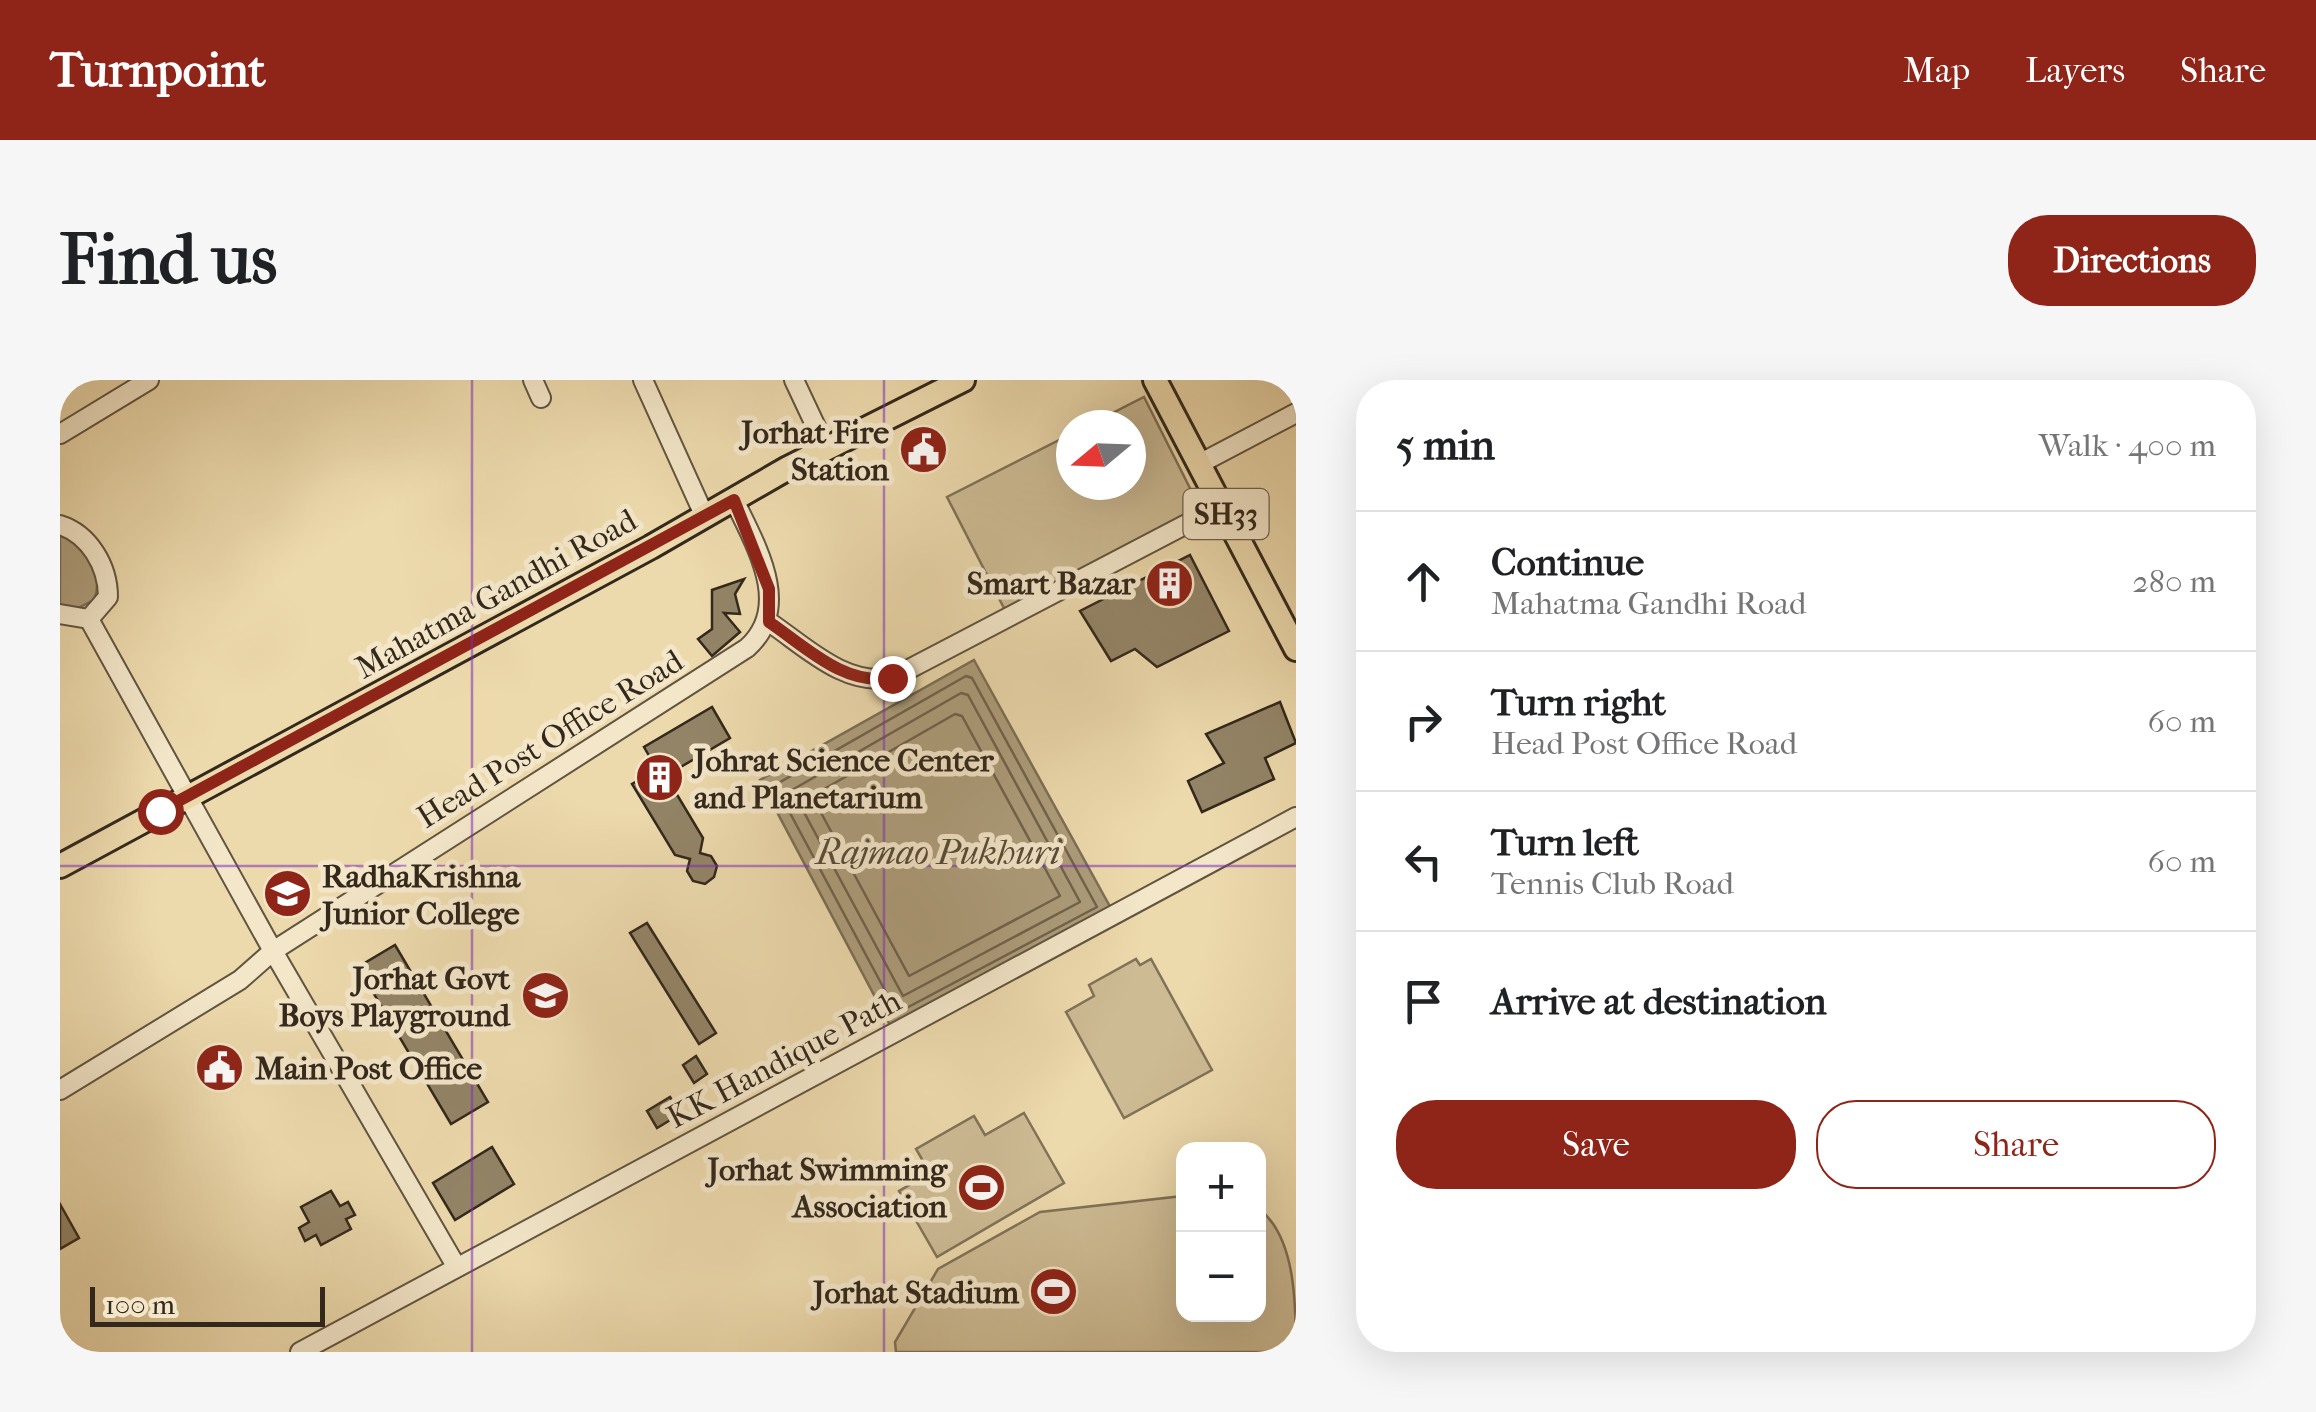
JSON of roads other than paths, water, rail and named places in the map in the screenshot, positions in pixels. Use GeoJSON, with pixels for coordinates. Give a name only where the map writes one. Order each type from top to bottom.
{"type":"FeatureCollection","features":[{"type":"Feature","properties":{"kind":"main road","name":"Mahatma Gandhi Road"},"geometry":{"type":"LineString","coordinates":[[60,866],[826,448],[963,380]]}},
{"type":"Feature","properties":{"kind":"main road","name":"SH33"},"geometry":{"type":"LineString","coordinates":[[1154,380],[1296,649]]}},
{"type":"Feature","properties":{"kind":"street"},"geometry":{"type":"LineString","coordinates":[[60,434],[149,380]]}},
{"type":"Feature","properties":{"kind":"street"},"geometry":{"type":"LineString","coordinates":[[533,380],[542,398]]}},
{"type":"Feature","properties":{"kind":"street"},"geometry":{"type":"LineString","coordinates":[[643,380],[705,517]]}},
{"type":"Feature","properties":{"kind":"street"},"geometry":{"type":"LineString","coordinates":[[794,380],[826,448]]}},
{"type":"Feature","properties":{"kind":"street"},"geometry":{"type":"LineString","coordinates":[[1199,464],[1296,413]]}},
{"type":"Feature","properties":{"kind":"street"},"geometry":{"type":"LineString","coordinates":[[734,500],[769,589],[769,622],[848,675],[868,680],[892,678],[1222,506]]}},
{"type":"Feature","properties":{"kind":"street"},"geometry":{"type":"LineString","coordinates":[[60,524],[88,543],[104,571],[108,597],[89,619]]}},
{"type":"Feature","properties":{"kind":"street"},"geometry":{"type":"LineString","coordinates":[[60,614],[89,619]]}},
{"type":"Feature","properties":{"kind":"street"},"geometry":{"type":"LineString","coordinates":[[89,619],[273,951],[456,1266]]}},
{"type":"Feature","properties":{"kind":"street","name":"Head Post Office Road"},"geometry":{"type":"LineString","coordinates":[[60,1090],[240,980],[273,951],[715,670],[747,648],[769,622]]}},
{"type":"Feature","properties":{"kind":"street","name":"KK Handique Path"},"geometry":{"type":"LineString","coordinates":[[300,1352],[1296,816]]}},
{"type":"Feature","properties":{"kind":"street","name":"Head Post Office Road"},"geometry":{"type":"LineString","coordinates":[[60,1079],[236,972],[248,970]]}},
{"type":"Feature","properties":{"kind":"water"},"geometry":{"type":"Polygon","coordinates":[[[70,536],[89,555],[97,582],[94,600],[72,611],[60,610],[60,537],[70,536]]]}},
{"type":"Feature","properties":{"kind":"water","name":"Rajmao Pukhuri"},"geometry":{"type":"Polygon","coordinates":[[[974,660],[1113,912],[892,1029],[760,780],[974,660]]]}},
{"type":"Feature","properties":{"kind":"place","name":"Jorhat Fire Station"},"geometry":{"type":"Point","coordinates":[924,450]}},
{"type":"Feature","properties":{"kind":"place","name":"Smart Bazar"},"geometry":{"type":"Point","coordinates":[1170,583]}},
{"type":"Feature","properties":{"kind":"place","name":"Johrat Science Center and Planetarium"},"geometry":{"type":"Point","coordinates":[659,778]}},
{"type":"Feature","properties":{"kind":"place","name":"RadhaKrishna Junior College"},"geometry":{"type":"Point","coordinates":[287,894]}},
{"type":"Feature","properties":{"kind":"place","name":"Jorhat Govt Boys Playground"},"geometry":{"type":"Point","coordinates":[545,996]}},
{"type":"Feature","properties":{"kind":"place","name":"Main Post Office"},"geometry":{"type":"Point","coordinates":[220,1068]}},
{"type":"Feature","properties":{"kind":"place","name":"Jorhat Swimming Association"},"geometry":{"type":"Point","coordinates":[982,1187]}},
{"type":"Feature","properties":{"kind":"place","name":"Jorhat Stadium"},"geometry":{"type":"Point","coordinates":[1054,1292]}}]}
